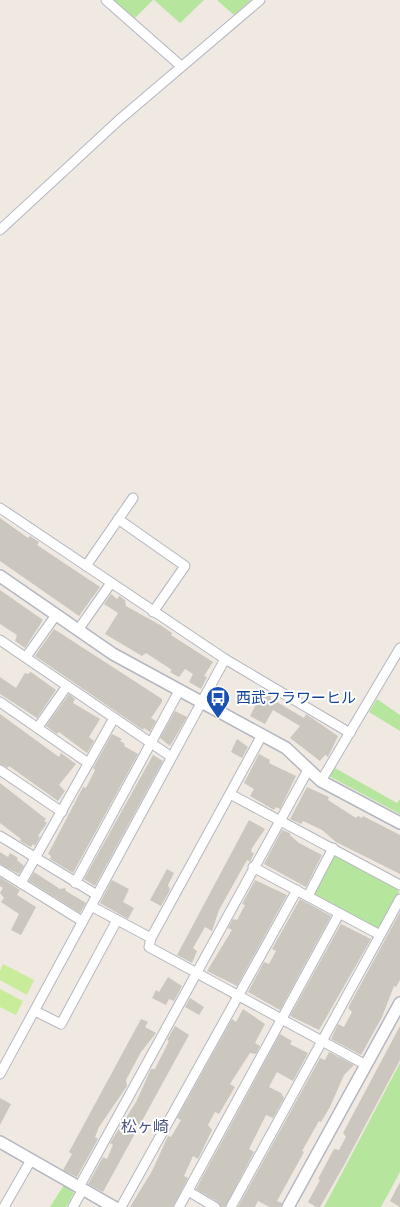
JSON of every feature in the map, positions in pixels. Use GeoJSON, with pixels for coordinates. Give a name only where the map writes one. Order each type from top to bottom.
{"type":"FeatureCollection","features":[{"type":"Feature","properties":{"kind":"street"},"geometry":{"type":"LineString","coordinates":[[106,0],[181,66]]}},
{"type":"Feature","properties":{"kind":"street"},"geometry":{"type":"LineString","coordinates":[[0,230],[119,120],[260,0]]}},
{"type":"Feature","properties":{"kind":"street"},"geometry":{"type":"LineString","coordinates":[[86,566],[133,498]]}},
{"type":"Feature","properties":{"kind":"street"},"geometry":{"type":"LineString","coordinates":[[0,508],[152,612],[225,659],[350,733]]}},
{"type":"Feature","properties":{"kind":"street"},"geometry":{"type":"LineString","coordinates":[[118,519],[185,566],[152,612]]}},
{"type":"Feature","properties":{"kind":"street"},"geometry":{"type":"LineString","coordinates":[[0,576],[134,666],[295,754],[308,770],[321,781],[400,823]]}},
{"type":"Feature","properties":{"kind":"street"},"geometry":{"type":"LineString","coordinates":[[78,630],[111,583]]}},
{"type":"Feature","properties":{"kind":"street"},"geometry":{"type":"LineString","coordinates":[[26,658],[56,615]]}},
{"type":"Feature","properties":{"kind":"street"},"geometry":{"type":"LineString","coordinates":[[0,640],[170,756]]}},
{"type":"Feature","properties":{"kind":"street"},"geometry":{"type":"LineString","coordinates":[[321,781],[400,648]]}},
{"type":"Feature","properties":{"kind":"street"},"geometry":{"type":"LineString","coordinates":[[0,1074],[170,756],[225,659]]}},
{"type":"Feature","properties":{"kind":"street"},"geometry":{"type":"LineString","coordinates":[[38,727],[67,686]]}},
{"type":"Feature","properties":{"kind":"street"},"geometry":{"type":"LineString","coordinates":[[75,883],[179,691]]}},
{"type":"Feature","properties":{"kind":"street"},"geometry":{"type":"LineString","coordinates":[[0,702],[88,763]]}},
{"type":"Feature","properties":{"kind":"street"},"geometry":{"type":"LineString","coordinates":[[21,883],[114,718]]}},
{"type":"Feature","properties":{"kind":"street"},"geometry":{"type":"LineString","coordinates":[[262,735],[151,938],[149,947],[366,1065]]}},
{"type":"Feature","properties":{"kind":"street"},"geometry":{"type":"LineString","coordinates":[[0,770],[62,812]]}},
{"type":"Feature","properties":{"kind":"street"},"geometry":{"type":"LineString","coordinates":[[72,1207],[196,972],[308,770]]}},
{"type":"Feature","properties":{"kind":"street"},"geometry":{"type":"LineString","coordinates":[[230,794],[400,885]]}},
{"type":"Feature","properties":{"kind":"street"},"geometry":{"type":"LineString","coordinates":[[0,836],[96,895]]}},
{"type":"Feature","properties":{"kind":"street"},"geometry":{"type":"LineString","coordinates":[[308,896],[333,848]]}},
{"type":"Feature","properties":{"kind":"street"},"geometry":{"type":"LineString","coordinates":[[254,867],[380,935]]}},
{"type":"Feature","properties":{"kind":"street"},"geometry":{"type":"LineString","coordinates":[[0,870],[82,921]]}},
{"type":"Feature","properties":{"kind":"street"},"geometry":{"type":"LineString","coordinates":[[121,1207],[297,890]]}},
{"type":"Feature","properties":{"kind":"street"},"geometry":{"type":"LineString","coordinates":[[231,1207],[400,899]]}},
{"type":"Feature","properties":{"kind":"street"},"geometry":{"type":"LineString","coordinates":[[91,906],[151,938]]}},
{"type":"Feature","properties":{"kind":"street"},"geometry":{"type":"LineString","coordinates":[[179,1207],[339,914]]}},
{"type":"Feature","properties":{"kind":"street"},"geometry":{"type":"LineString","coordinates":[[34,1011],[61,1024],[117,920]]}},
{"type":"Feature","properties":{"kind":"street"},"geometry":{"type":"LineString","coordinates":[[288,1207],[400,1003]]}},
{"type":"Feature","properties":{"kind":"street"},"geometry":{"type":"LineString","coordinates":[[0,1142],[114,1207]]}},
{"type":"Feature","properties":{"kind":"street"},"geometry":{"type":"LineString","coordinates":[[4,1207],[31,1160]]}},
{"type":"Feature","properties":{"kind":"street"},"geometry":{"type":"LineString","coordinates":[[188,1191],[215,1207]]}},
{"type":"Feature","properties":{"kind":"green space"},"geometry":{"type":"Polygon","coordinates":[[[114,0],[153,0],[135,18],[114,0]]]}},
{"type":"Feature","properties":{"kind":"green space"},"geometry":{"type":"Polygon","coordinates":[[[154,0],[204,0],[180,23],[154,0]]]}},
{"type":"Feature","properties":{"kind":"green space"},"geometry":{"type":"Polygon","coordinates":[[[217,0],[251,0],[234,15],[217,0]]]}},
{"type":"Feature","properties":{"kind":"green space"},"geometry":{"type":"Polygon","coordinates":[[[377,699],[400,715],[400,731],[369,712],[377,699]]]}},
{"type":"Feature","properties":{"kind":"green space"},"geometry":{"type":"Polygon","coordinates":[[[335,768],[397,803],[400,799],[400,814],[329,776],[335,768]]]}},
{"type":"Feature","properties":{"kind":"green space"},"geometry":{"type":"Polygon","coordinates":[[[337,855],[397,888],[399,892],[381,926],[377,928],[315,896],[314,891],[333,857],[337,855]]]}},
{"type":"Feature","properties":{"kind":"green space"},"geometry":{"type":"Polygon","coordinates":[[[3,964],[34,980],[27,995],[0,980],[0,971],[3,964]]]}},
{"type":"Feature","properties":{"kind":"green space"},"geometry":{"type":"Polygon","coordinates":[[[0,989],[23,1001],[16,1015],[0,1007],[0,989]]]}},
{"type":"Feature","properties":{"kind":"green space"},"geometry":{"type":"Polygon","coordinates":[[[400,1063],[400,1172],[381,1207],[324,1207],[400,1063]]]}},
{"type":"Feature","properties":{"kind":"green space"},"geometry":{"type":"Polygon","coordinates":[[[64,1185],[74,1193],[66,1207],[50,1207],[64,1185]]]}},
{"type":"Feature","properties":{"kind":"building"},"geometry":{"type":"Polygon","coordinates":[[[0,518],[28,538],[30,536],[39,542],[37,545],[100,587],[79,616],[0,561],[0,518]]]}},
{"type":"Feature","properties":{"kind":"building"},"geometry":{"type":"Polygon","coordinates":[[[0,590],[43,620],[25,648],[15,641],[17,635],[0,624],[0,590]]]}},
{"type":"Feature","properties":{"kind":"building"},"geometry":{"type":"Polygon","coordinates":[[[111,594],[117,599],[119,596],[125,600],[126,606],[162,626],[172,633],[171,635],[213,662],[204,676],[207,677],[201,689],[189,682],[193,674],[185,669],[179,677],[170,672],[172,670],[146,653],[142,656],[105,634],[118,613],[104,604],[111,594]]]}},
{"type":"Feature","properties":{"kind":"building"},"geometry":{"type":"Polygon","coordinates":[[[54,629],[162,699],[162,702],[151,718],[156,721],[150,732],[144,728],[143,730],[35,656],[54,629]]]}},
{"type":"Feature","properties":{"kind":"building"},"geometry":{"type":"Polygon","coordinates":[[[31,672],[56,690],[37,718],[0,694],[0,677],[16,688],[25,673],[31,672]]]}},
{"type":"Feature","properties":{"kind":"building"},"geometry":{"type":"Polygon","coordinates":[[[264,689],[272,695],[270,698],[304,718],[306,714],[338,736],[328,757],[325,755],[320,761],[290,738],[300,726],[273,710],[265,724],[250,716],[264,689]]]}},
{"type":"Feature","properties":{"kind":"building"},"geometry":{"type":"Polygon","coordinates":[[[69,694],[75,699],[73,703],[100,719],[89,737],[94,741],[87,753],[59,732],[57,734],[46,726],[69,694]]]}},
{"type":"Feature","properties":{"kind":"building"},"geometry":{"type":"Polygon","coordinates":[[[175,711],[187,717],[170,746],[160,738],[175,711]]]}},
{"type":"Feature","properties":{"kind":"building"},"geometry":{"type":"Polygon","coordinates":[[[0,714],[59,757],[61,753],[76,764],[59,785],[65,791],[58,801],[9,766],[8,768],[0,764],[0,714]]]}},
{"type":"Feature","properties":{"kind":"building"},"geometry":{"type":"Polygon","coordinates":[[[112,734],[122,739],[120,741],[125,744],[124,746],[138,754],[73,873],[50,859],[51,856],[48,854],[83,787],[86,788],[95,770],[93,768],[112,734]]]}},
{"type":"Feature","properties":{"kind":"building"},"geometry":{"type":"Polygon","coordinates":[[[237,739],[248,747],[242,758],[231,752],[237,739]]]}},
{"type":"Feature","properties":{"kind":"building"},"geometry":{"type":"Polygon","coordinates":[[[259,754],[270,760],[269,763],[296,776],[280,809],[276,807],[274,810],[250,796],[254,789],[244,783],[259,754]]]}},
{"type":"Feature","properties":{"kind":"building"},"geometry":{"type":"Polygon","coordinates":[[[153,755],[163,761],[95,886],[84,879],[153,755]]]}},
{"type":"Feature","properties":{"kind":"building"},"geometry":{"type":"Polygon","coordinates":[[[0,783],[46,819],[44,821],[47,823],[38,836],[40,837],[35,846],[33,844],[31,847],[20,841],[21,839],[0,823],[0,783]]]}},
{"type":"Feature","properties":{"kind":"building"},"geometry":{"type":"Polygon","coordinates":[[[307,787],[329,797],[328,800],[356,818],[358,816],[362,818],[363,816],[400,835],[400,874],[336,842],[322,830],[303,821],[301,824],[290,819],[307,787]]]}},
{"type":"Feature","properties":{"kind":"building"},"geometry":{"type":"Polygon","coordinates":[[[249,820],[265,829],[252,848],[251,852],[254,853],[250,862],[247,860],[219,910],[212,931],[205,927],[193,948],[197,951],[192,963],[177,955],[249,820]]]}},
{"type":"Feature","properties":{"kind":"building"},"geometry":{"type":"Polygon","coordinates":[[[282,830],[290,833],[299,843],[322,855],[306,887],[264,864],[282,830]]]}},
{"type":"Feature","properties":{"kind":"building"},"geometry":{"type":"Polygon","coordinates":[[[0,852],[8,857],[10,853],[18,858],[17,860],[24,866],[19,874],[0,864],[0,852]]]}},
{"type":"Feature","properties":{"kind":"building"},"geometry":{"type":"Polygon","coordinates":[[[167,869],[174,873],[168,885],[170,890],[161,906],[150,900],[167,869]]]}},
{"type":"Feature","properties":{"kind":"building"},"geometry":{"type":"Polygon","coordinates":[[[34,872],[60,889],[65,888],[66,891],[86,903],[80,913],[29,881],[34,872]]]}},
{"type":"Feature","properties":{"kind":"building"},"geometry":{"type":"Polygon","coordinates":[[[0,877],[20,890],[17,895],[36,907],[21,935],[11,930],[19,914],[1,902],[4,898],[0,893],[3,888],[0,886],[0,877]]]}},
{"type":"Feature","properties":{"kind":"building"},"geometry":{"type":"Polygon","coordinates":[[[112,880],[129,889],[123,902],[134,908],[128,919],[100,903],[112,880]]]}},
{"type":"Feature","properties":{"kind":"building"},"geometry":{"type":"Polygon","coordinates":[[[255,880],[287,895],[237,986],[207,971],[232,930],[228,928],[233,919],[237,920],[245,905],[242,904],[255,880]]]}},
{"type":"Feature","properties":{"kind":"building"},"geometry":{"type":"Polygon","coordinates":[[[300,899],[331,916],[280,1010],[248,992],[264,962],[269,964],[276,951],[272,949],[300,899]]]}},
{"type":"Feature","properties":{"kind":"building"},"geometry":{"type":"Polygon","coordinates":[[[400,912],[400,980],[396,987],[394,986],[382,1017],[361,1055],[331,1039],[338,1024],[344,1027],[352,1012],[348,1008],[400,912]]]}},
{"type":"Feature","properties":{"kind":"building"},"geometry":{"type":"Polygon","coordinates":[[[341,924],[371,939],[319,1030],[290,1016],[341,924]]]}},
{"type":"Feature","properties":{"kind":"building"},"geometry":{"type":"Polygon","coordinates":[[[168,977],[182,986],[174,1001],[169,999],[166,1005],[152,998],[156,990],[159,992],[168,977]]]}},
{"type":"Feature","properties":{"kind":"building"},"geometry":{"type":"Polygon","coordinates":[[[190,998],[204,1007],[199,1015],[185,1007],[190,998]]]}},
{"type":"Feature","properties":{"kind":"building"},"geometry":{"type":"Polygon","coordinates":[[[243,1009],[265,1024],[255,1043],[260,1046],[256,1054],[250,1053],[230,1084],[235,1087],[219,1114],[215,1112],[208,1125],[212,1130],[198,1159],[193,1156],[184,1176],[188,1178],[173,1207],[130,1207],[152,1171],[168,1136],[171,1137],[181,1120],[177,1118],[232,1019],[236,1022],[243,1009]]]}},
{"type":"Feature","properties":{"kind":"building"},"geometry":{"type":"Polygon","coordinates":[[[141,1019],[148,1022],[145,1027],[156,1033],[141,1052],[126,1080],[127,1086],[99,1127],[95,1137],[98,1139],[77,1177],[63,1170],[72,1154],[69,1152],[141,1019]]]}},
{"type":"Feature","properties":{"kind":"building"},"geometry":{"type":"Polygon","coordinates":[[[175,1026],[189,1035],[103,1192],[88,1184],[103,1157],[107,1159],[113,1145],[110,1143],[136,1102],[151,1069],[155,1069],[175,1026]]]}},
{"type":"Feature","properties":{"kind":"building"},"geometry":{"type":"Polygon","coordinates":[[[400,1026],[400,1060],[343,1167],[320,1207],[316,1207],[308,1202],[320,1180],[318,1179],[334,1149],[339,1150],[346,1137],[343,1133],[400,1026]]]}},
{"type":"Feature","properties":{"kind":"building"},"geometry":{"type":"Polygon","coordinates":[[[280,1034],[292,1041],[290,1044],[308,1053],[293,1081],[277,1072],[269,1087],[281,1093],[284,1098],[273,1118],[266,1115],[249,1149],[254,1152],[225,1207],[221,1207],[218,1202],[196,1189],[280,1034]]]}},
{"type":"Feature","properties":{"kind":"building"},"geometry":{"type":"Polygon","coordinates":[[[329,1052],[354,1065],[344,1075],[330,1107],[321,1122],[319,1121],[302,1151],[304,1152],[277,1201],[282,1203],[281,1207],[270,1207],[258,1201],[255,1207],[238,1207],[320,1058],[325,1060],[329,1052]]]}},
{"type":"Feature","properties":{"kind":"building"},"geometry":{"type":"Polygon","coordinates":[[[0,1098],[11,1104],[0,1125],[0,1098]]]}},
{"type":"Feature","properties":{"kind":"building"},"geometry":{"type":"Polygon","coordinates":[[[400,1182],[400,1207],[390,1201],[400,1182]]]}},
{"type":"Feature","properties":{"kind":"place","name":"西武フラワーヒル"},"geometry":{"type":"Point","coordinates":[218,719]}},
{"type":"Feature","properties":{"kind":"district","name":"松ヶ崎"},"geometry":{"type":"Point","coordinates":[145,1127]}}]}
